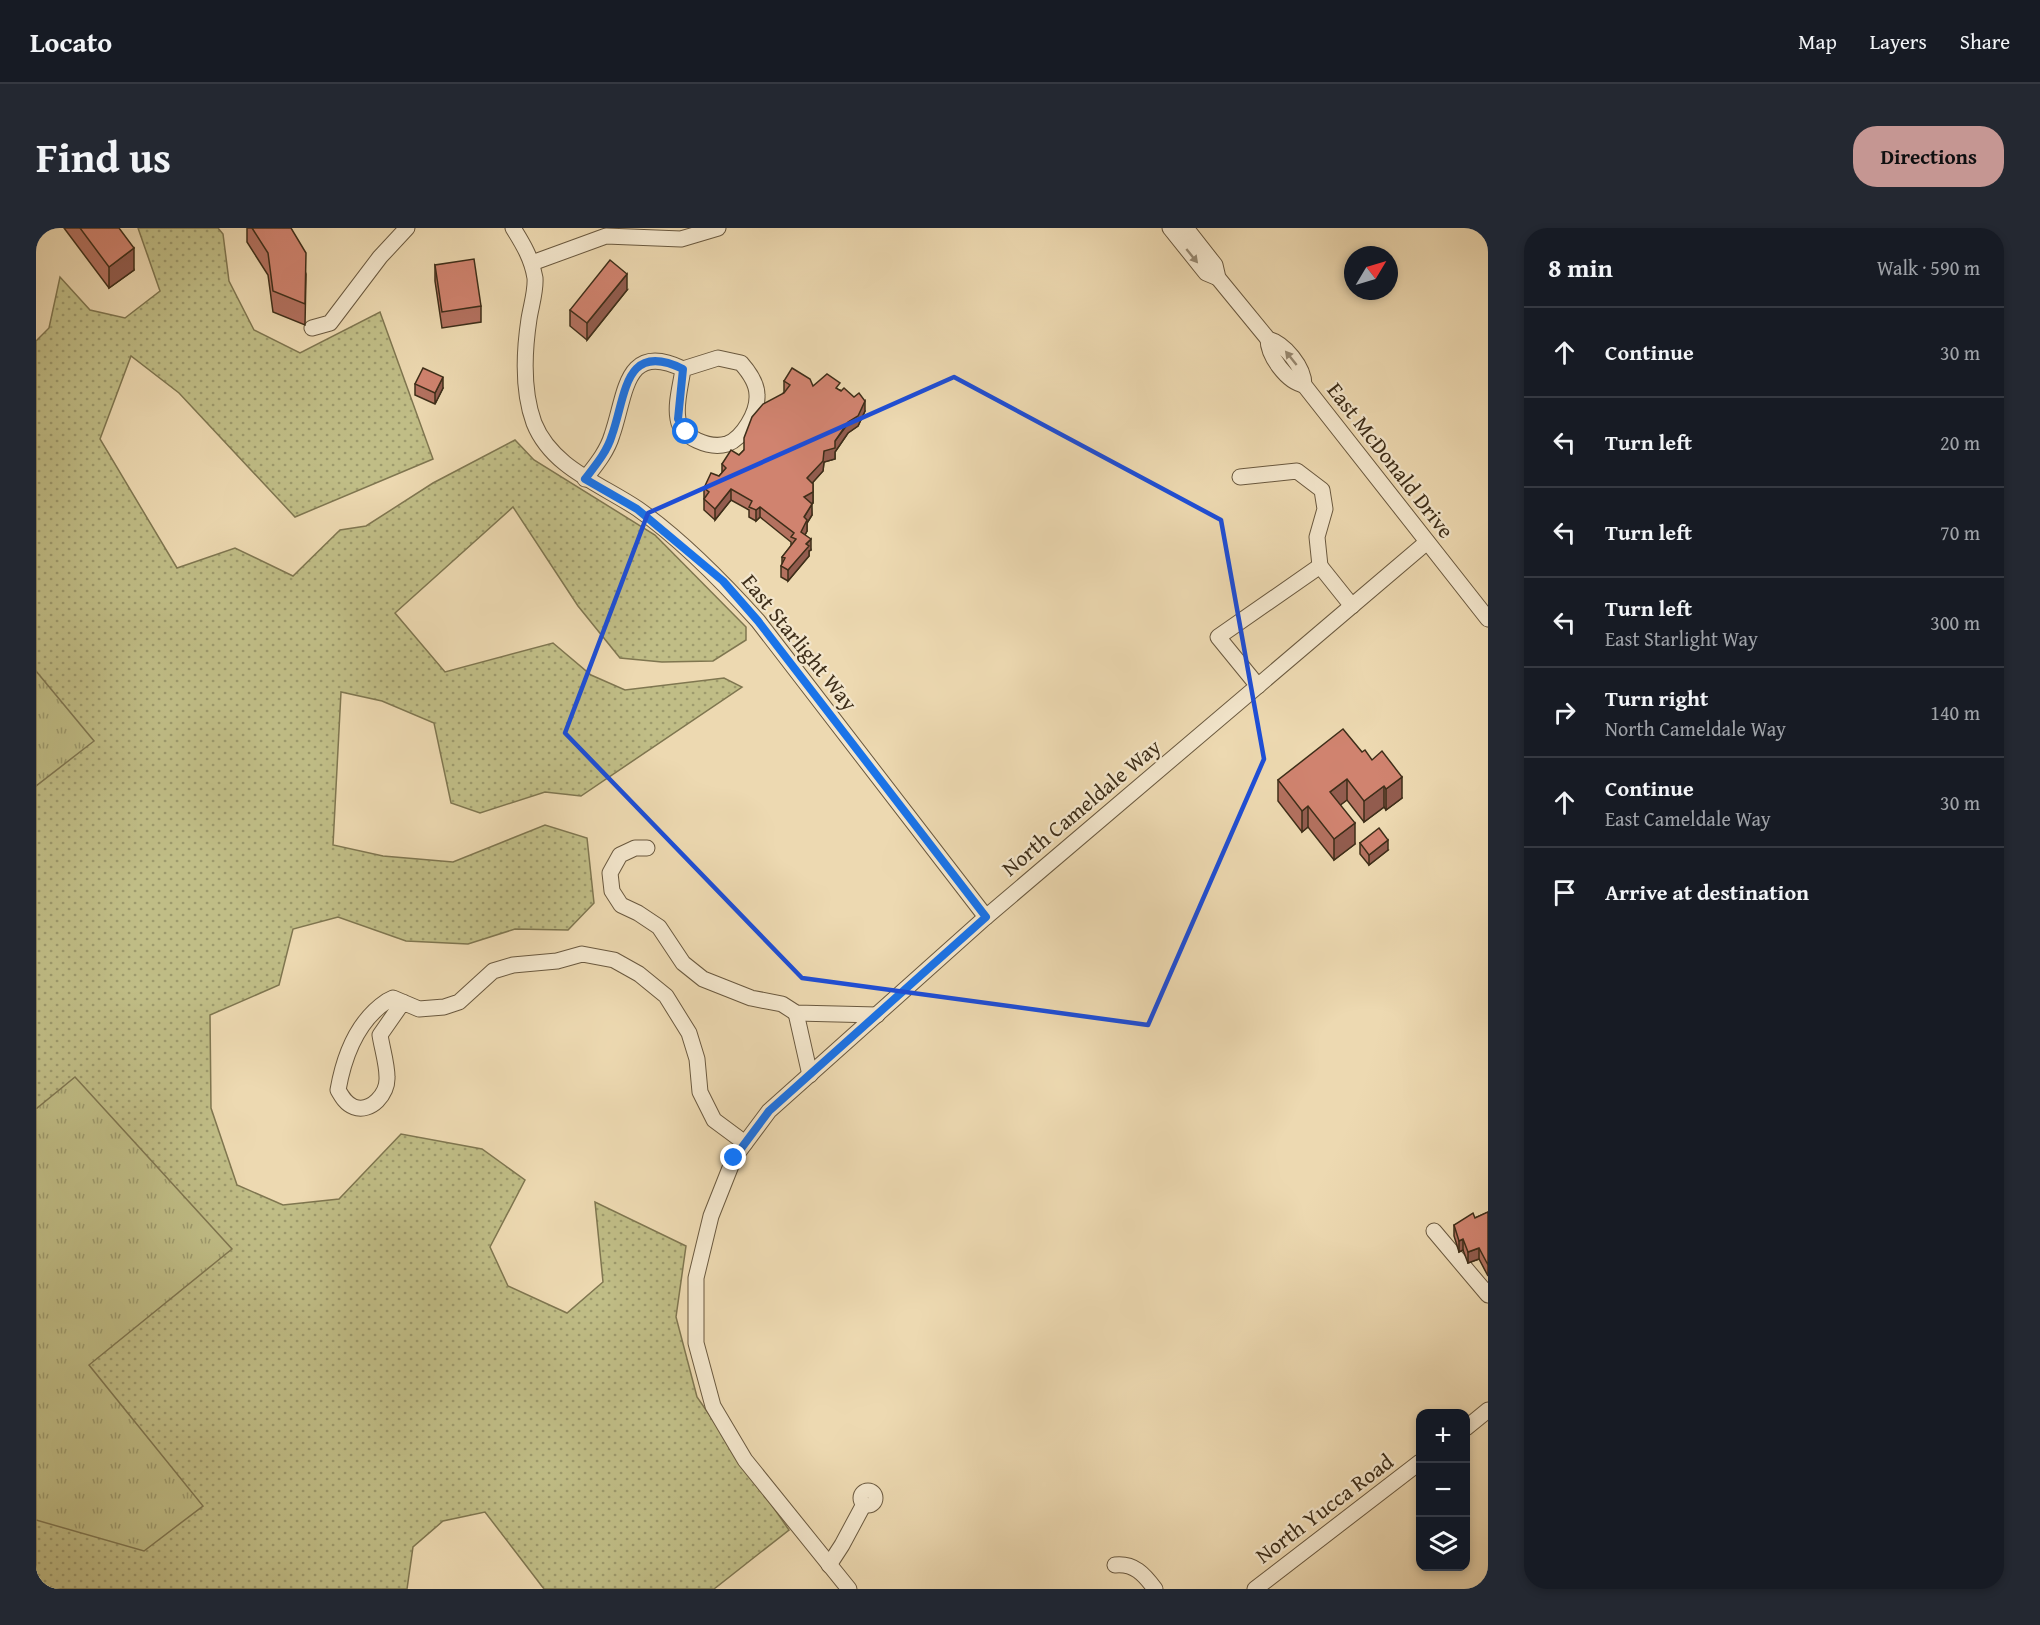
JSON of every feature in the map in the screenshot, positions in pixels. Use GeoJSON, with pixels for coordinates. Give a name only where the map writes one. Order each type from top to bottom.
{"type":"FeatureCollection","features":[{"type":"Feature","properties":{"kind":"street"},"geometry":{"type":"LineString","coordinates":[[312,328],[330,323],[380,257],[407,228]]}},
{"type":"Feature","properties":{"kind":"street","name":"East Starlight Way"},"geometry":{"type":"LineString","coordinates":[[513,228],[532,263],[535,281],[525,350],[530,410],[535,425],[551,448],[585,479],[637,509],[723,581],[758,621],[986,917]]}},
{"type":"Feature","properties":{"kind":"street"},"geometry":{"type":"LineString","coordinates":[[532,263],[606,236],[681,239],[718,228]]}},
{"type":"Feature","properties":{"kind":"street","name":"East McDonald Drive"},"geometry":{"type":"LineString","coordinates":[[1170,228],[1206,273],[1218,278]]}},
{"type":"Feature","properties":{"kind":"street","name":"East McDonald Drive"},"geometry":{"type":"LineString","coordinates":[[1186,228],[1215,265],[1218,278],[1268,339],[1278,342],[1304,374],[1304,385],[1488,619]]}},
{"type":"Feature","properties":{"kind":"street"},"geometry":{"type":"LineString","coordinates":[[585,479],[612,437],[626,385],[637,368],[649,360],[659,360],[683,369],[728,358],[741,363],[749,372],[758,397],[748,423],[738,437],[721,445],[701,441],[686,432],[678,419],[683,369]]}},
{"type":"Feature","properties":{"kind":"street"},"geometry":{"type":"LineString","coordinates":[[1240,477],[1297,471],[1322,490],[1325,509],[1317,537],[1320,566],[1352,606]]}},
{"type":"Feature","properties":{"kind":"street","name":"North Cameldale Way"},"geometry":{"type":"LineString","coordinates":[[849,1589],[745,1460],[713,1406],[696,1343],[696,1278],[711,1216],[734,1158],[769,1111],[986,917],[1427,542]]}},
{"type":"Feature","properties":{"kind":"street"},"geometry":{"type":"LineString","coordinates":[[1258,686],[1218,637],[1320,566]]}},
{"type":"Feature","properties":{"kind":"street"},"geometry":{"type":"LineString","coordinates":[[647,848],[635,848],[621,855],[610,873],[612,891],[621,905],[659,927],[682,963],[704,979],[751,998],[782,1004],[796,1013],[877,1015]]}},
{"type":"Feature","properties":{"kind":"street"},"geometry":{"type":"LineString","coordinates":[[403,1002],[380,1035],[388,1078],[385,1089],[378,1100],[367,1108],[354,1108],[345,1102],[338,1090],[346,1053],[357,1032],[380,1005],[393,998],[403,1002],[419,1009],[444,1007],[459,1002],[494,971],[513,965],[557,961],[582,954],[614,960],[639,974],[666,996],[689,1033],[697,1059],[700,1092],[714,1120],[746,1143]]}},
{"type":"Feature","properties":{"kind":"street"},"geometry":{"type":"LineString","coordinates":[[796,1013],[810,1075]]}},
{"type":"Feature","properties":{"kind":"street"},"geometry":{"type":"LineString","coordinates":[[1434,1231],[1488,1295]]}},
{"type":"Feature","properties":{"kind":"street"},"geometry":{"type":"LineString","coordinates":[[1470,1425],[1488,1410]]}},
{"type":"Feature","properties":{"kind":"street","name":"North Yucca Road"},"geometry":{"type":"LineString","coordinates":[[1255,1589],[1419,1463]]}},
{"type":"Feature","properties":{"kind":"street"},"geometry":{"type":"LineString","coordinates":[[829,1564],[864,1504]]}},
{"type":"Feature","properties":{"kind":"street"},"geometry":{"type":"LineString","coordinates":[[1114,1565],[1127,1564],[1144,1575],[1155,1589]]}},
{"type":"Feature","properties":{"kind":"highlighted area"},"geometry":{"type":"Polygon","coordinates":[[[954,377],[1221,520],[1264,759],[1148,1025],[802,978],[565,733],[648,513],[954,377]]]}},
{"type":"Feature","properties":{"kind":"green space"},"geometry":{"type":"Polygon","coordinates":[[[138,228],[218,228],[223,234],[229,281],[254,330],[300,353],[380,312],[433,459],[295,517],[179,393],[131,356],[100,439],[177,568],[235,548],[293,576],[340,530],[366,526],[433,483],[515,440],[534,460],[655,535],[746,627],[746,640],[713,661],[662,662],[620,658],[578,606],[513,507],[395,613],[445,672],[553,643],[591,675],[625,690],[724,678],[742,687],[581,796],[545,792],[480,813],[451,803],[434,723],[382,701],[341,692],[333,845],[383,856],[453,862],[545,825],[587,838],[594,903],[568,930],[515,929],[468,944],[406,941],[338,917],[293,929],[279,985],[210,1015],[211,1108],[237,1185],[283,1205],[339,1199],[401,1134],[482,1149],[525,1180],[490,1247],[508,1286],[567,1313],[603,1282],[595,1202],[686,1246],[676,1317],[697,1397],[789,1530],[714,1589],[544,1589],[485,1512],[443,1521],[413,1547],[407,1589],[36,1589],[36,341],[49,328],[60,277],[90,310],[125,318],[160,291],[138,228]]]}},
{"type":"Feature","properties":{"kind":"green space"},"geometry":{"type":"Polygon","coordinates":[[[36,671],[94,741],[36,786],[36,671]]]}},
{"type":"Feature","properties":{"kind":"green space"},"geometry":{"type":"Polygon","coordinates":[[[75,1077],[232,1249],[89,1365],[203,1506],[144,1551],[36,1520],[36,1109],[75,1077]]]}},
{"type":"Feature","properties":{"kind":"building"},"geometry":{"type":"Polygon","coordinates":[[[80,228],[119,228],[134,248],[109,267],[80,228]]]}},
{"type":"Feature","properties":{"kind":"building"},"geometry":{"type":"Polygon","coordinates":[[[252,228],[291,228],[306,253],[305,304],[273,291],[268,253],[252,228]]]}},
{"type":"Feature","properties":{"kind":"building"},"geometry":{"type":"Polygon","coordinates":[[[474,259],[481,306],[442,312],[435,265],[474,259]]]}},
{"type":"Feature","properties":{"kind":"building"},"geometry":{"type":"Polygon","coordinates":[[[610,260],[627,274],[587,323],[570,310],[610,260]]]}},
{"type":"Feature","properties":{"kind":"building"},"geometry":{"type":"Polygon","coordinates":[[[423,368],[443,377],[435,393],[415,384],[423,368]]]}},
{"type":"Feature","properties":{"kind":"building"},"geometry":{"type":"Polygon","coordinates":[[[792,368],[810,379],[813,386],[827,374],[840,383],[836,388],[841,391],[844,388],[854,397],[859,393],[865,401],[858,416],[848,422],[835,441],[835,448],[824,451],[823,461],[807,478],[813,484],[813,492],[804,497],[812,504],[804,517],[807,520],[801,532],[811,539],[806,544],[809,546],[788,570],[781,566],[785,558],[782,557],[796,539],[791,537],[794,533],[760,507],[756,510],[749,507],[752,501],[731,489],[715,509],[704,499],[709,492],[704,488],[711,473],[719,476],[726,468],[722,464],[731,450],[739,455],[744,450],[744,438],[752,417],[763,404],[784,393],[790,385],[784,381],[792,368]]]}},
{"type":"Feature","properties":{"kind":"building"},"geometry":{"type":"Polygon","coordinates":[[[1343,729],[1362,752],[1365,750],[1372,760],[1382,751],[1402,777],[1386,789],[1384,786],[1364,801],[1347,779],[1330,792],[1355,823],[1334,839],[1308,806],[1302,811],[1278,780],[1343,729]]]}},
{"type":"Feature","properties":{"kind":"building"},"geometry":{"type":"Polygon","coordinates":[[[1379,828],[1388,840],[1369,855],[1360,843],[1379,828]]]}},
{"type":"Feature","properties":{"kind":"building"},"geometry":{"type":"Polygon","coordinates":[[[1488,1212],[1488,1265],[1479,1248],[1468,1252],[1463,1239],[1459,1241],[1454,1225],[1473,1213],[1475,1218],[1488,1212]]]}},
{"type":"Feature","properties":{"kind":"route"},"geometry":{"type":"LineString","coordinates":[[686,432],[678,419],[683,369],[668,361],[649,360],[637,368],[630,377],[612,437],[601,458],[585,479],[637,509],[723,581],[758,621],[986,917],[769,1111],[734,1158]]}}]}
